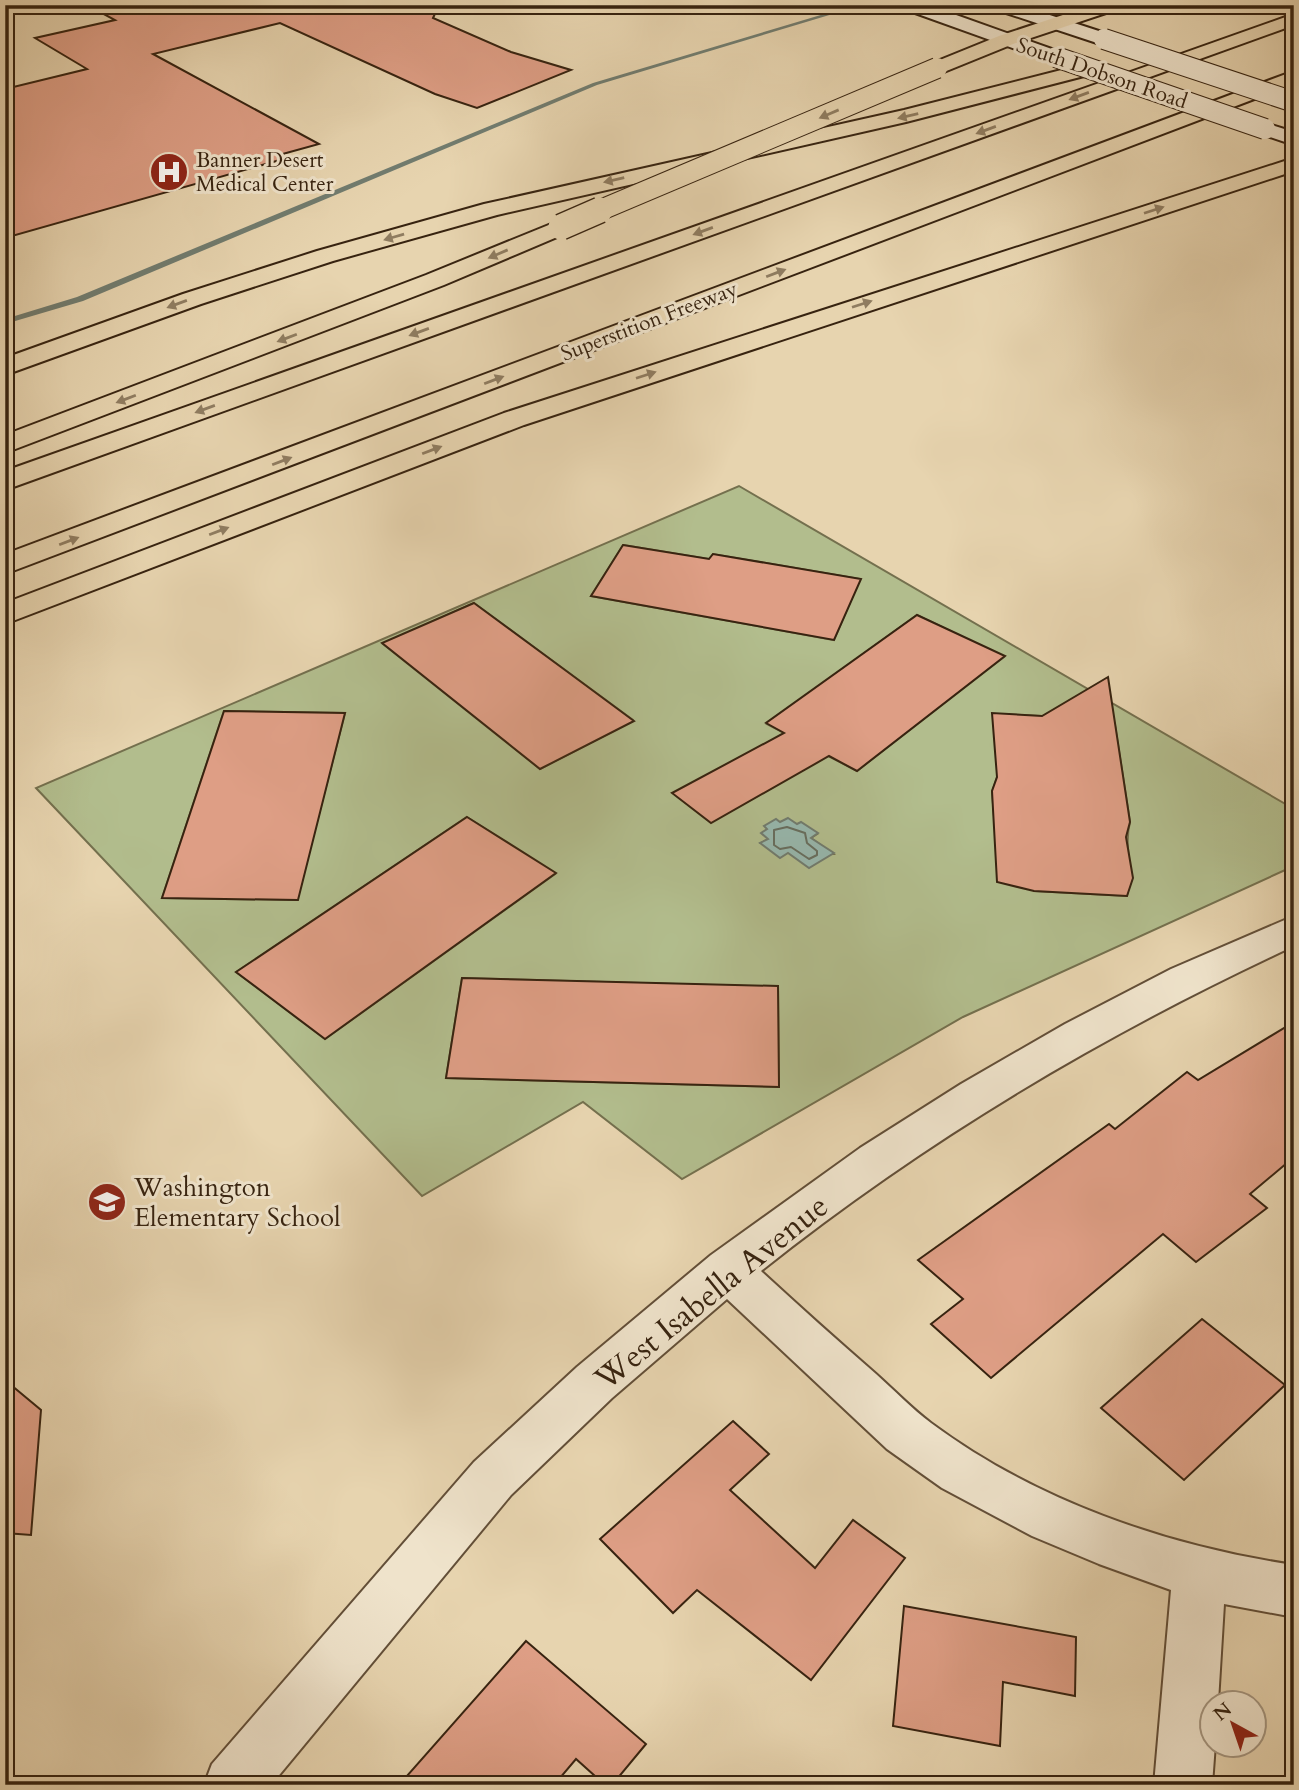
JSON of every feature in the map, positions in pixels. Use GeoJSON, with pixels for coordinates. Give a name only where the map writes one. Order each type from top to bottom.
{"type":"FeatureCollection","features":[{"type":"Feature","properties":{"kind":"highway"},"geometry":{"type":"LineString","coordinates":[[5,445],[435,281],[1006,40],[1112,5]]}},
{"type":"Feature","properties":{"kind":"highway"},"geometry":{"type":"LineString","coordinates":[[5,368],[192,299],[325,256],[492,209],[999,94],[1156,51],[1294,5]]}},
{"type":"Feature","properties":{"kind":"highway"},"geometry":{"type":"LineString","coordinates":[[5,481],[1294,19]]}},
{"type":"Feature","properties":{"kind":"highway","name":"Superstition Freeway"},"geometry":{"type":"LineString","coordinates":[[5,565],[1294,77]]}},
{"type":"Feature","properties":{"kind":"highway"},"geometry":{"type":"LineString","coordinates":[[5,614],[514,419],[1294,164]]}},
{"type":"Feature","properties":{"kind":"street","name":"South Dobson Road"},"geometry":{"type":"LineString","coordinates":[[910,5],[1294,139]]}},
{"type":"Feature","properties":{"kind":"street","name":"South Dobson Road"},"geometry":{"type":"LineString","coordinates":[[1000,5],[1294,102]]}},
{"type":"Feature","properties":{"kind":"street","name":"West Isabella Avenue"},"geometry":{"type":"LineString","coordinates":[[233,1785],[456,1519],[506,1465],[728,1269],[905,1141],[1021,1067],[1146,998],[1294,930]]}},
{"type":"Feature","properties":{"kind":"street"},"geometry":{"type":"LineString","coordinates":[[728,1269],[789,1328],[920,1444],[1015,1503],[1096,1537],[1199,1573],[1294,1591]]}},
{"type":"Feature","properties":{"kind":"street"},"geometry":{"type":"LineString","coordinates":[[1183,1785],[1199,1573]]}},
{"type":"Feature","properties":{"kind":"green space"},"geometry":{"type":"Polygon","coordinates":[[[739,486],[1294,809],[1294,866],[963,1017],[682,1179],[583,1102],[422,1196],[36,788],[739,486]],[[623,545],[591,596],[834,640],[860,579],[713,554],[709,559],[623,545]],[[474,603],[383,644],[540,769],[633,720],[474,603]],[[917,615],[767,724],[857,771],[1004,657],[917,615]],[[224,711],[162,898],[297,900],[345,713],[224,711]],[[998,714],[997,777],[992,792],[996,840],[1034,891],[1127,896],[1130,876],[1130,822],[1115,725],[1082,718],[998,714]],[[779,784],[673,793],[711,822],[779,784]],[[467,817],[236,972],[325,1039],[555,874],[467,817]],[[797,824],[768,829],[768,839],[761,843],[788,853],[833,854],[811,838],[817,834],[797,824]],[[462,978],[446,1078],[779,1087],[778,987],[462,978]]]}},
{"type":"Feature","properties":{"kind":"water"},"geometry":{"type":"Polygon","coordinates":[[[788,818],[797,824],[801,822],[818,833],[811,838],[834,853],[809,868],[788,853],[780,858],[760,843],[768,839],[761,833],[767,829],[764,826],[776,819],[780,822],[788,818]]]}},
{"type":"Feature","properties":{"kind":"building"},"geometry":{"type":"Polygon","coordinates":[[[87,5],[439,5],[433,18],[511,52],[571,70],[477,108],[435,94],[280,23],[153,54],[319,144],[279,155],[280,160],[5,238],[5,89],[87,69],[35,38],[115,20],[87,5]]]}},
{"type":"Feature","properties":{"kind":"building"},"geometry":{"type":"Polygon","coordinates":[[[623,545],[709,559],[713,554],[861,579],[834,640],[591,596],[623,545]]]}},
{"type":"Feature","properties":{"kind":"building"},"geometry":{"type":"Polygon","coordinates":[[[474,603],[634,721],[540,769],[382,643],[474,603]]]}},
{"type":"Feature","properties":{"kind":"building"},"geometry":{"type":"Polygon","coordinates":[[[917,615],[1005,656],[857,771],[829,756],[711,823],[672,793],[784,733],[766,723],[917,615]]]}},
{"type":"Feature","properties":{"kind":"building"},"geometry":{"type":"Polygon","coordinates":[[[1108,677],[1130,822],[1126,837],[1133,878],[1127,896],[1034,891],[997,882],[992,791],[997,777],[992,713],[1042,716],[1108,677]]]}},
{"type":"Feature","properties":{"kind":"building"},"geometry":{"type":"Polygon","coordinates":[[[224,711],[345,713],[298,900],[162,898],[224,711]]]}},
{"type":"Feature","properties":{"kind":"building"},"geometry":{"type":"Polygon","coordinates":[[[467,817],[556,873],[325,1039],[236,972],[467,817]]]}},
{"type":"Feature","properties":{"kind":"building"},"geometry":{"type":"Polygon","coordinates":[[[462,978],[778,986],[779,1087],[446,1078],[462,978]]]}},
{"type":"Feature","properties":{"kind":"building"},"geometry":{"type":"Polygon","coordinates":[[[1294,1022],[1294,1157],[1250,1194],[1267,1208],[1196,1262],[1163,1234],[991,1378],[931,1324],[963,1299],[918,1260],[1109,1124],[1115,1129],[1187,1072],[1198,1080],[1294,1022]]]}},
{"type":"Feature","properties":{"kind":"building"},"geometry":{"type":"Polygon","coordinates":[[[1202,1319],[1285,1385],[1184,1480],[1101,1408],[1202,1319]]]}},
{"type":"Feature","properties":{"kind":"building"},"geometry":{"type":"Polygon","coordinates":[[[5,1380],[41,1410],[31,1535],[5,1533],[5,1380]]]}},
{"type":"Feature","properties":{"kind":"building"},"geometry":{"type":"Polygon","coordinates":[[[733,1421],[769,1454],[730,1490],[815,1568],[853,1520],[905,1558],[811,1680],[697,1590],[673,1613],[600,1539],[733,1421]]]}},
{"type":"Feature","properties":{"kind":"building"},"geometry":{"type":"Polygon","coordinates":[[[904,1606],[1076,1637],[1075,1696],[1003,1682],[1000,1746],[893,1726],[904,1606]]]}},
{"type":"Feature","properties":{"kind":"building"},"geometry":{"type":"Polygon","coordinates":[[[526,1641],[646,1744],[612,1785],[605,1785],[576,1759],[554,1785],[399,1785],[526,1641]]]}},
{"type":"Feature","properties":{"kind":"waterway"},"geometry":{"type":"LineString","coordinates":[[5,322],[80,299],[595,84],[853,7]]}},
{"type":"Feature","properties":{"kind":"place","name":"Banner Desert Medical Center"},"geometry":{"type":"Point","coordinates":[169,172]}},
{"type":"Feature","properties":{"kind":"place","name":"Washington Elementary School"},"geometry":{"type":"Point","coordinates":[107,1202]}}]}
